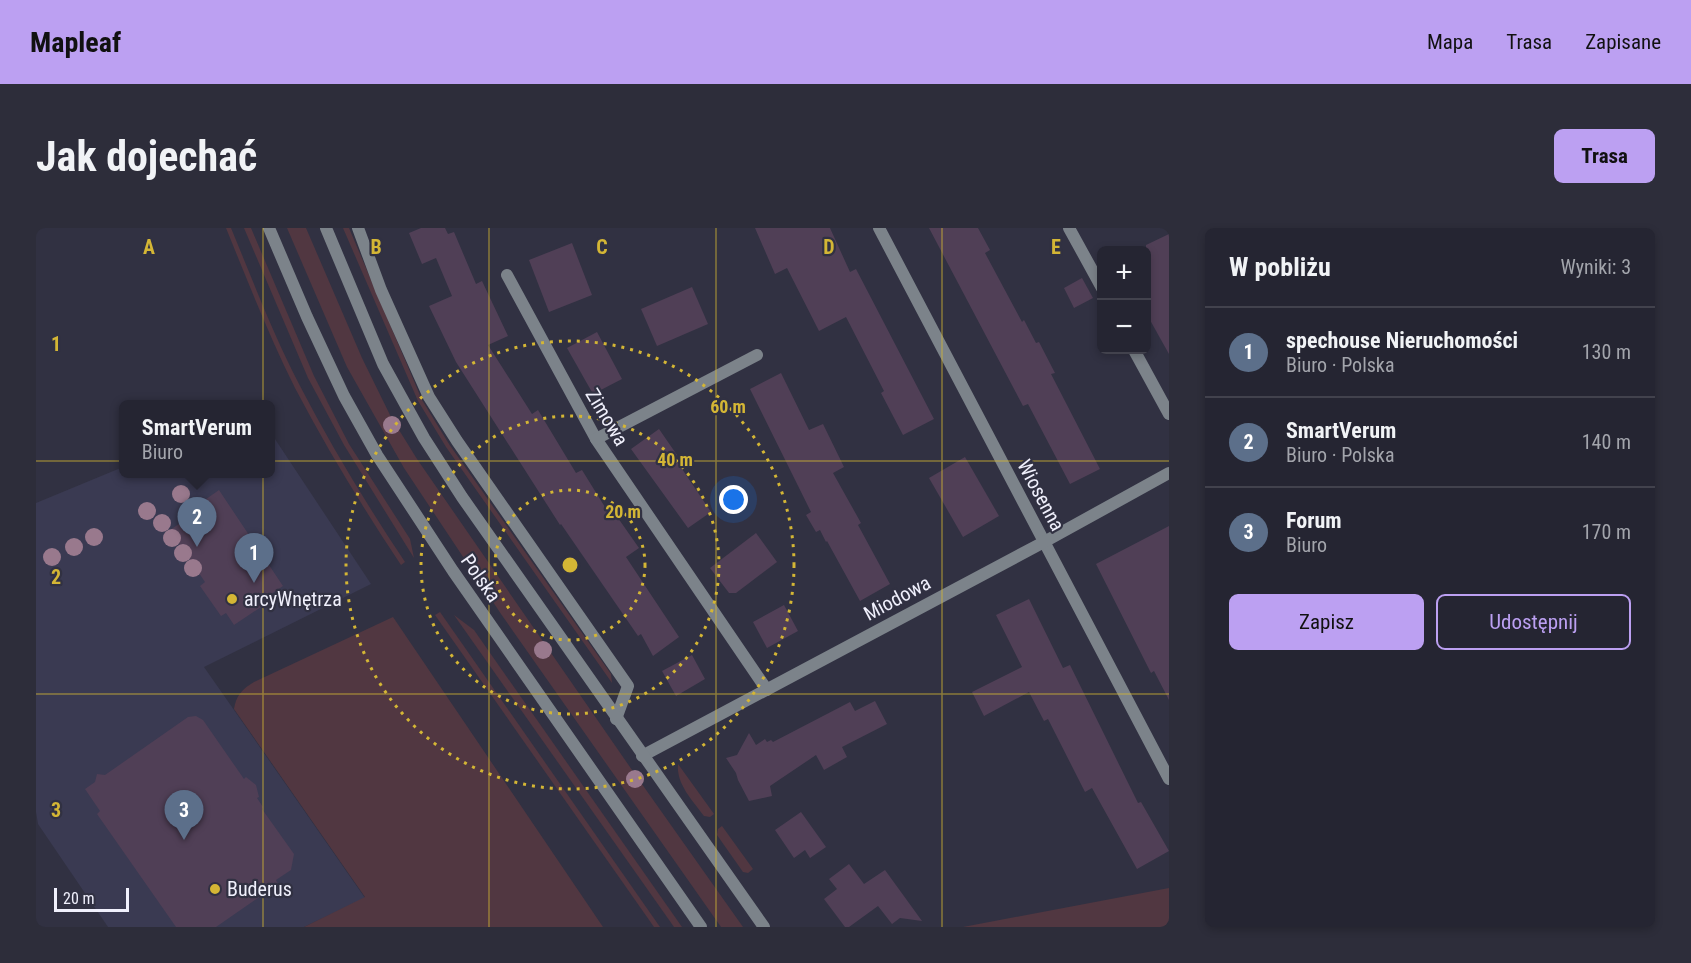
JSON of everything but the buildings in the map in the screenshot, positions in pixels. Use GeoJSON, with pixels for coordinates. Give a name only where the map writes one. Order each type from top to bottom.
{"type":"FeatureCollection","features":[{"type":"Feature","properties":{"kind":"street","name":"Polska"},"geometry":{"type":"LineString","coordinates":[[269,228],[339,386],[377,455],[453,571],[701,927]]}},
{"type":"Feature","properties":{"kind":"street","name":"Polska"},"geometry":{"type":"LineString","coordinates":[[326,228],[383,364],[418,428],[462,497],[764,927]]}},
{"type":"Feature","properties":{"kind":"street"},"geometry":{"type":"LineString","coordinates":[[358,228],[381,290],[429,397],[456,441],[628,686],[616,718]]}},
{"type":"Feature","properties":{"kind":"street","name":"Wiosenna"},"geometry":{"type":"LineString","coordinates":[[879,228],[1169,779]]}},
{"type":"Feature","properties":{"kind":"street"},"geometry":{"type":"LineString","coordinates":[[1069,228],[1097,280]]}},
{"type":"Feature","properties":{"kind":"street","name":"Zimowa"},"geometry":{"type":"LineString","coordinates":[[507,275],[596,439],[767,690]]}},
{"type":"Feature","properties":{"kind":"street"},"geometry":{"type":"LineString","coordinates":[[1136,354],[1169,414]]}},
{"type":"Feature","properties":{"kind":"street"},"geometry":{"type":"LineString","coordinates":[[596,439],[757,355]]}},
{"type":"Feature","properties":{"kind":"street","name":"Miodowa"},"geometry":{"type":"LineString","coordinates":[[642,756],[1169,473]]}},
{"type":"Feature","properties":{"kind":"shaded area"},"geometry":{"type":"Polygon","coordinates":[[[226,228],[231,228],[272,327],[299,384],[350,475],[405,562],[401,565],[346,478],[295,388],[226,228]]]}},
{"type":"Feature","properties":{"kind":"shaded area"},"geometry":{"type":"Polygon","coordinates":[[[244,228],[251,228],[314,376],[349,444],[410,539],[414,558],[344,445],[308,378],[244,228]]]}},
{"type":"Feature","properties":{"kind":"shaded area"},"geometry":{"type":"Polygon","coordinates":[[[287,228],[306,228],[362,358],[391,417],[417,459],[743,927],[721,927],[501,614],[404,468],[347,367],[287,228]]]}},
{"type":"Feature","properties":{"kind":"shaded area"},"geometry":{"type":"Polygon","coordinates":[[[343,228],[349,228],[422,400],[449,444],[611,674],[612,683],[446,447],[418,401],[343,228]]]}},
{"type":"Feature","properties":{"kind":"shaded area"},"geometry":{"type":"Polygon","coordinates":[[[275,439],[371,584],[204,667],[365,898],[304,927],[108,927],[38,824],[36,812],[36,503],[119,469],[119,478],[275,478],[275,439]]]}},
{"type":"Feature","properties":{"kind":"shaded area"},"geometry":{"type":"Polygon","coordinates":[[[440,612],[660,927],[654,927],[435,615],[440,612]]]}},
{"type":"Feature","properties":{"kind":"shaded area"},"geometry":{"type":"Polygon","coordinates":[[[454,615],[474,630],[682,927],[674,927],[454,615]]]}},
{"type":"Feature","properties":{"kind":"shaded area"},"geometry":{"type":"Polygon","coordinates":[[[393,617],[603,927],[304,927],[365,897],[234,709],[236,700],[246,687],[254,682],[393,617]]]}},
{"type":"Feature","properties":{"kind":"shaded area"},"geometry":{"type":"Polygon","coordinates":[[[678,764],[714,814],[710,817],[704,816],[686,792],[678,771],[678,764]]]}},
{"type":"Feature","properties":{"kind":"shaded area"},"geometry":{"type":"Polygon","coordinates":[[[722,826],[753,869],[748,873],[743,872],[717,835],[718,829],[722,826]]]}},
{"type":"Feature","properties":{"kind":"shaded area"},"geometry":{"type":"Polygon","coordinates":[[[1169,888],[1169,927],[963,927],[1169,888]]]}},
{"type":"Feature","properties":{"kind":"place","name":"SmartVerum"},"geometry":{"type":"Point","coordinates":[197,547]}},
{"type":"Feature","properties":{"kind":"place","name":"spechouse Nieruchomości"},"geometry":{"type":"Point","coordinates":[254,583]}},
{"type":"Feature","properties":{"kind":"place","name":"arcyWnętrza"},"geometry":{"type":"Point","coordinates":[232,599]}},
{"type":"Feature","properties":{"kind":"place","name":"Forum"},"geometry":{"type":"Point","coordinates":[184,840]}},
{"type":"Feature","properties":{"kind":"place","name":"Buderus"},"geometry":{"type":"Point","coordinates":[215,889]}}]}
